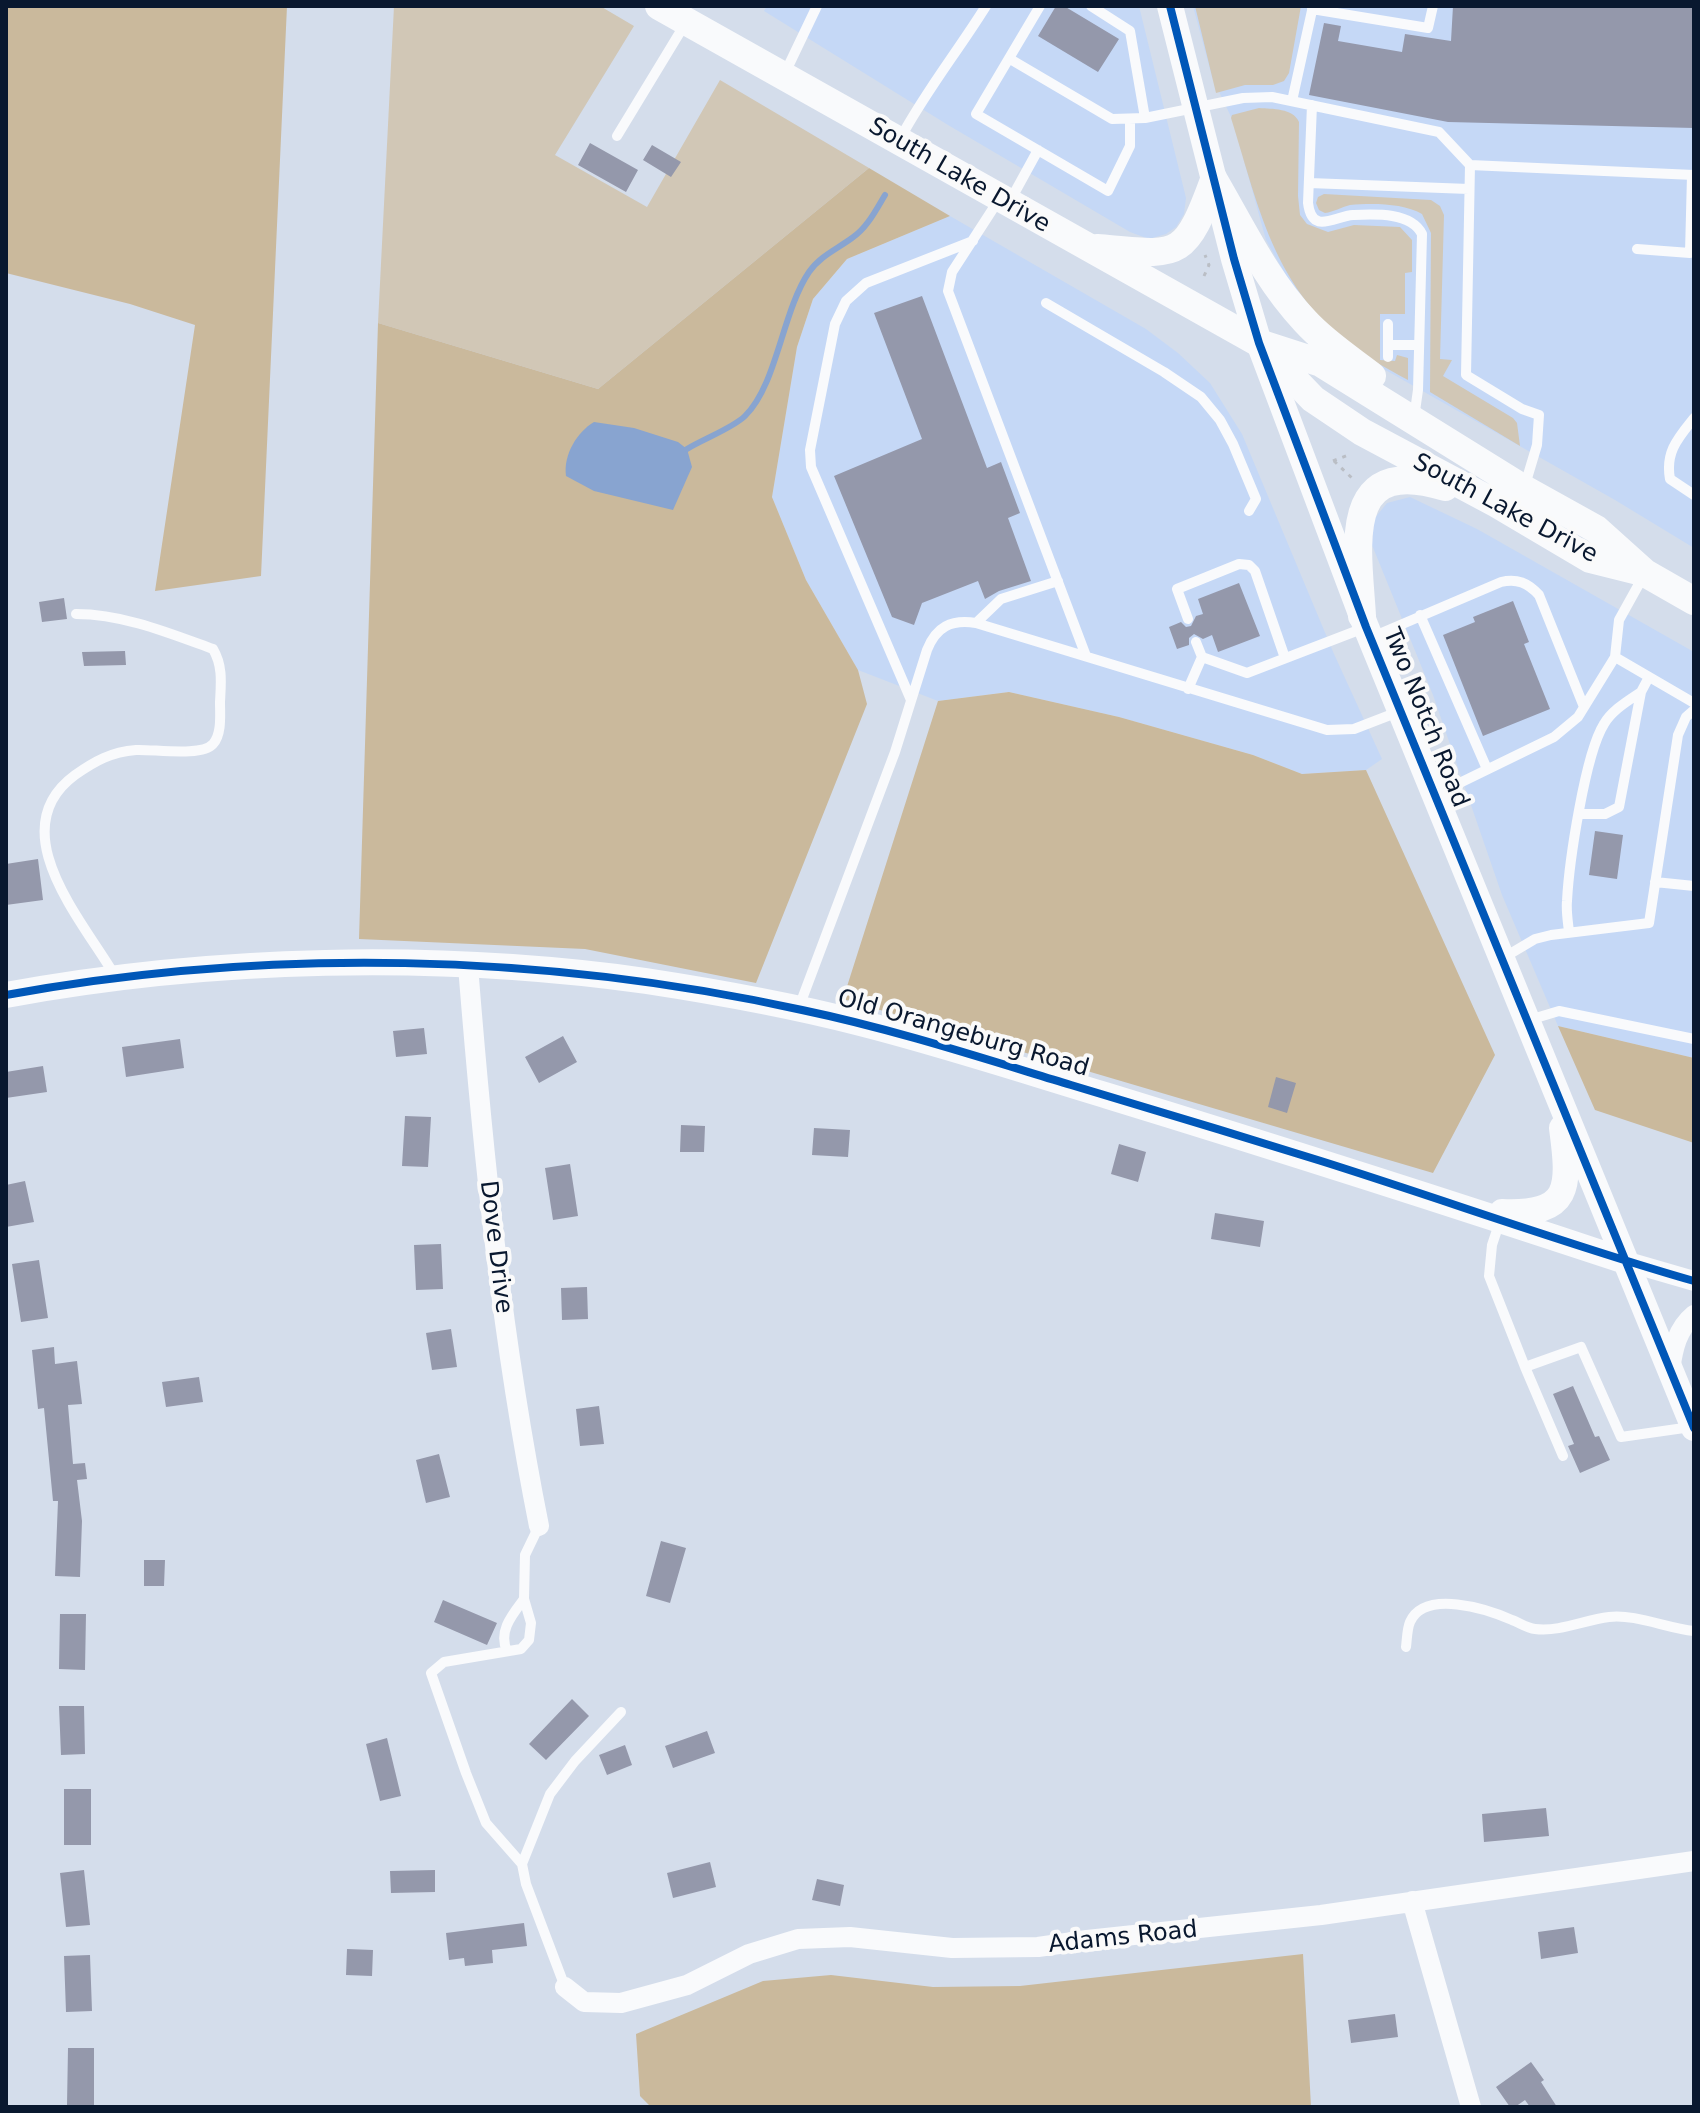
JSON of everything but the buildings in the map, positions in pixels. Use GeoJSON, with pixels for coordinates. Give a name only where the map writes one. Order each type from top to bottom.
{"type":"FeatureCollection","features":[{"type":"Feature","properties":{"kind":"main road","name":"South Lake Drive"},"geometry":{"type":"LineString","coordinates":[[659,6],[782,78],[1259,343],[1321,363],[1524,489],[1596,529],[1645,573],[1694,601]]}},
{"type":"Feature","properties":{"kind":"main road"},"geometry":{"type":"LineString","coordinates":[[1085,247],[1147,252],[1171,250],[1179,246],[1195,230],[1214,180]]}},
{"type":"Feature","properties":{"kind":"main road"},"geometry":{"type":"LineString","coordinates":[[1214,180],[1270,275],[1293,307],[1315,332],[1389,389],[1414,420]]}},
{"type":"Feature","properties":{"kind":"main road","name":"South Lake Drive"},"geometry":{"type":"LineString","coordinates":[[1259,343],[1313,399],[1362,432],[1497,504],[1590,559],[1645,573]]}},
{"type":"Feature","properties":{"kind":"main road"},"geometry":{"type":"LineString","coordinates":[[1366,627],[1359,526],[1365,505],[1378,488],[1404,479],[1421,480],[1497,504]]}},
{"type":"Feature","properties":{"kind":"street","name":"Two Notch Road"},"geometry":{"type":"LineString","coordinates":[[1170,6],[1259,343],[1366,627],[1694,1427]]}},
{"type":"Feature","properties":{"kind":"street","name":"Old Orangeburg Road"},"geometry":{"type":"LineString","coordinates":[[6,995],[88,980],[269,966],[468,966],[647,981],[798,1009],[915,1038],[1322,1161],[1694,1281]]}},
{"type":"Feature","properties":{"kind":"street","name":"Dove Drive"},"geometry":{"type":"LineString","coordinates":[[468,966],[487,1189],[510,1363],[539,1526]]}},
{"type":"Feature","properties":{"kind":"street"},"geometry":{"type":"LineString","coordinates":[[1475,1211],[1538,1212],[1550,1207],[1557,1199],[1566,1175],[1558,1097]]}},
{"type":"Feature","properties":{"kind":"street"},"geometry":{"type":"LineString","coordinates":[[1670,1370],[1682,1328],[1694,1315]]}},
{"type":"Feature","properties":{"kind":"street","name":"Adams Road"},"geometry":{"type":"LineString","coordinates":[[565,1987],[584,2002],[621,2003],[687,1985],[749,1954],[807,1938],[850,1937],[1004,1950],[1321,1915],[1694,1861]]}},
{"type":"Feature","properties":{"kind":"street"},"geometry":{"type":"LineString","coordinates":[[1412,1901],[1471,2107]]}},
{"type":"Feature","properties":{"kind":"lane"},"geometry":{"type":"LineString","coordinates":[[782,78],[817,6]]}},
{"type":"Feature","properties":{"kind":"lane"},"geometry":{"type":"LineString","coordinates":[[899,141],[929,87],[953,59],[986,6]]}},
{"type":"Feature","properties":{"kind":"lane"},"geometry":{"type":"LineString","coordinates":[[1040,6],[976,114],[1108,191],[1130,146],[1130,119]]}},
{"type":"Feature","properties":{"kind":"lane"},"geometry":{"type":"LineString","coordinates":[[1091,6],[1130,31],[1145,118]]}},
{"type":"Feature","properties":{"kind":"lane"},"geometry":{"type":"LineString","coordinates":[[1292,101],[1313,8],[1428,28],[1433,6]]}},
{"type":"Feature","properties":{"kind":"lane"},"geometry":{"type":"LineString","coordinates":[[617,136],[686,22]]}},
{"type":"Feature","properties":{"kind":"lane"},"geometry":{"type":"LineString","coordinates":[[1010,59],[1112,119],[1145,118],[1257,96],[1439,132],[1470,165],[1693,175],[1690,253],[1637,249]]}},
{"type":"Feature","properties":{"kind":"lane"},"geometry":{"type":"LineString","coordinates":[[1312,105],[1309,210],[1316,220],[1328,223],[1354,215],[1398,217],[1408,219],[1420,228],[1423,240],[1414,420]]}},
{"type":"Feature","properties":{"kind":"lane"},"geometry":{"type":"LineString","coordinates":[[1038,150],[952,272],[948,291],[1086,656]]}},
{"type":"Feature","properties":{"kind":"lane"},"geometry":{"type":"LineString","coordinates":[[1470,165],[1466,375],[1522,409],[1539,415],[1537,445],[1524,489]]}},
{"type":"Feature","properties":{"kind":"lane"},"geometry":{"type":"LineString","coordinates":[[1309,183],[1469,189]]}},
{"type":"Feature","properties":{"kind":"lane"},"geometry":{"type":"LineString","coordinates":[[911,700],[811,467],[810,450],[835,324],[846,301],[866,283],[973,241]]}},
{"type":"Feature","properties":{"kind":"lane"},"geometry":{"type":"LineString","coordinates":[[1046,303],[1201,397],[1220,420],[1246,473],[1256,499],[1249,511]]}},
{"type":"Feature","properties":{"kind":"lane"},"geometry":{"type":"LineString","coordinates":[[1388,324],[1388,351],[1419,345]]}},
{"type":"Feature","properties":{"kind":"lane"},"geometry":{"type":"LineString","coordinates":[[1694,418],[1673,444],[1668,466],[1670,479],[1694,495]]}},
{"type":"Feature","properties":{"kind":"lane"},"geometry":{"type":"LineString","coordinates":[[1188,619],[1177,589],[1239,564],[1249,565],[1255,571],[1285,658]]}},
{"type":"Feature","properties":{"kind":"lane"},"geometry":{"type":"LineString","coordinates":[[1434,795],[1564,731],[1584,707],[1615,657],[1619,620],[1645,573]]}},
{"type":"Feature","properties":{"kind":"lane"},"geometry":{"type":"LineString","coordinates":[[1202,657],[1247,673],[1366,627],[1420,615],[1509,580],[1526,584],[1539,595],[1584,707]]}},
{"type":"Feature","properties":{"kind":"lane"},"geometry":{"type":"LineString","coordinates":[[976,623],[1001,599],[1058,581]]}},
{"type":"Feature","properties":{"kind":"lane"},"geometry":{"type":"LineString","coordinates":[[76,614],[109,616],[213,649],[221,669],[215,743],[197,751],[136,750],[100,758],[60,786],[45,817],[43,839],[63,894],[116,978]]}},
{"type":"Feature","properties":{"kind":"lane"},"geometry":{"type":"LineString","coordinates":[[1420,615],[1487,769]]}},
{"type":"Feature","properties":{"kind":"lane"},"geometry":{"type":"LineString","coordinates":[[798,1009],[895,752],[932,637],[947,625],[965,621],[976,623],[1327,730],[1354,729],[1400,711]]}},
{"type":"Feature","properties":{"kind":"lane"},"geometry":{"type":"LineString","coordinates":[[1188,689],[1202,657],[1196,642]]}},
{"type":"Feature","properties":{"kind":"lane"},"geometry":{"type":"LineString","coordinates":[[1615,657],[1694,703]]}},
{"type":"Feature","properties":{"kind":"lane"},"geometry":{"type":"LineString","coordinates":[[1579,814],[1605,814],[1619,807],[1641,692],[1649,677]]}},
{"type":"Feature","properties":{"kind":"lane"},"geometry":{"type":"LineString","coordinates":[[1569,932],[1567,902],[1579,814],[1595,744],[1603,724],[1641,692]]}},
{"type":"Feature","properties":{"kind":"lane"},"geometry":{"type":"LineString","coordinates":[[1501,959],[1535,939],[1649,923],[1678,735],[1686,717],[1694,710]]}},
{"type":"Feature","properties":{"kind":"lane"},"geometry":{"type":"LineString","coordinates":[[1655,882],[1694,886]]}},
{"type":"Feature","properties":{"kind":"lane"},"geometry":{"type":"LineString","coordinates":[[1527,1020],[1559,1011],[1694,1039]]}},
{"type":"Feature","properties":{"kind":"lane"},"geometry":{"type":"LineString","coordinates":[[1500,1220],[1488,1263],[1489,1276],[1563,1456]]}},
{"type":"Feature","properties":{"kind":"lane"},"geometry":{"type":"LineString","coordinates":[[1525,1367],[1581,1347],[1621,1437],[1694,1427]]}},
{"type":"Feature","properties":{"kind":"lane"},"geometry":{"type":"LineString","coordinates":[[539,1526],[525,1555],[524,1599],[531,1623],[529,1640],[521,1649],[444,1662],[431,1673],[486,1823],[522,1864],[526,1884],[565,1987]]}},
{"type":"Feature","properties":{"kind":"lane"},"geometry":{"type":"LineString","coordinates":[[507,1651],[502,1641],[506,1628],[524,1599]]}},
{"type":"Feature","properties":{"kind":"lane"},"geometry":{"type":"LineString","coordinates":[[1406,1647],[1410,1623],[1417,1613],[1430,1605],[1444,1603],[1510,1619],[1532,1628],[1550,1629],[1609,1617],[1627,1617],[1694,1631]]}},
{"type":"Feature","properties":{"kind":"lane"},"geometry":{"type":"LineString","coordinates":[[522,1864],[550,1794],[575,1761],[621,1712]]}},
{"type":"Feature","properties":{"kind":"path"},"geometry":{"type":"LineString","coordinates":[[1202,247],[1209,265],[1204,276]]}},
{"type":"Feature","properties":{"kind":"path"},"geometry":{"type":"LineString","coordinates":[[1321,467],[1348,455]]}},
{"type":"Feature","properties":{"kind":"path"},"geometry":{"type":"LineString","coordinates":[[1334,461],[1361,488]]}},
{"type":"Feature","properties":{"kind":"shaded area"},"geometry":{"type":"Polygon","coordinates":[[[6,6],[287,6],[261,576],[155,591],[195,325],[130,304],[6,273],[6,6]]]}},
{"type":"Feature","properties":{"kind":"shaded area"},"geometry":{"type":"Polygon","coordinates":[[[394,6],[600,6],[634,26],[555,155],[647,207],[720,80],[869,168],[598,389],[378,323],[394,6]]]}},
{"type":"Feature","properties":{"kind":"shaded area"},"geometry":{"type":"Polygon","coordinates":[[[767,6],[1139,6],[1186,198],[1184,214],[1176,227],[1166,234],[1149,239],[1130,232],[948,125],[764,11],[767,6]]]}},
{"type":"Feature","properties":{"kind":"shaded area"},"geometry":{"type":"Polygon","coordinates":[[[1193,6],[1694,6],[1694,548],[1366,359],[1290,283],[1266,240],[1233,121],[1212,77],[1193,6]]]}},
{"type":"Feature","properties":{"kind":"shaded area"},"geometry":{"type":"Polygon","coordinates":[[[1195,6],[1301,6],[1289,73],[1284,81],[1273,85],[1245,85],[1216,93],[1195,6]]]}},
{"type":"Feature","properties":{"kind":"shaded area"},"geometry":{"type":"Polygon","coordinates":[[[1259,108],[1287,112],[1299,122],[1298,196],[1300,215],[1307,224],[1328,232],[1354,225],[1400,227],[1412,240],[1412,272],[1405,273],[1405,314],[1380,314],[1380,360],[1395,361],[1397,355],[1408,358],[1408,380],[1340,337],[1317,314],[1282,263],[1259,208],[1231,118],[1232,115],[1259,108]]]}},
{"type":"Feature","properties":{"kind":"shaded area"},"geometry":{"type":"Polygon","coordinates":[[[869,168],[950,216],[847,259],[813,299],[797,347],[772,497],[806,580],[858,670],[867,704],[756,983],[585,949],[359,939],[378,323],[598,389],[869,168]]]}},
{"type":"Feature","properties":{"kind":"shaded area"},"geometry":{"type":"Polygon","coordinates":[[[1324,194],[1431,200],[1440,206],[1444,215],[1440,359],[1452,360],[1443,376],[1513,418],[1517,423],[1520,446],[1430,392],[1431,233],[1422,214],[1377,204],[1350,205],[1325,213],[1319,210],[1316,203],[1318,197],[1324,194]]]}},
{"type":"Feature","properties":{"kind":"shaded area"},"geometry":{"type":"Polygon","coordinates":[[[950,216],[1146,329],[1210,383],[1242,434],[1334,654],[1382,759],[1366,770],[1302,774],[1253,755],[1119,717],[1009,692],[938,701],[858,670],[806,580],[772,497],[797,347],[813,299],[847,259],[950,216]]]}},
{"type":"Feature","properties":{"kind":"shaded area"},"geometry":{"type":"Polygon","coordinates":[[[594,422],[634,428],[678,442],[687,449],[692,467],[673,510],[594,491],[566,476],[572,445],[594,422]]]}},
{"type":"Feature","properties":{"kind":"shaded area"},"geometry":{"type":"Polygon","coordinates":[[[1410,497],[1477,529],[1694,652],[1694,1058],[1558,1026],[1502,895],[1433,695],[1372,545],[1374,519],[1387,503],[1410,497]]]}},
{"type":"Feature","properties":{"kind":"shaded area"},"geometry":{"type":"Polygon","coordinates":[[[1009,692],[1119,717],[1253,755],[1302,774],[1366,770],[1495,1055],[1433,1173],[843,999],[938,701],[1009,692]]]}},
{"type":"Feature","properties":{"kind":"shaded area"},"geometry":{"type":"Polygon","coordinates":[[[1558,1026],[1694,1058],[1694,1143],[1595,1110],[1558,1026]]]}},
{"type":"Feature","properties":{"kind":"shaded area"},"geometry":{"type":"Polygon","coordinates":[[[1303,1954],[1311,2107],[651,2107],[640,2096],[636,2034],[763,1981],[831,1975],[933,1987],[1020,1986],[1303,1954]]]}},
{"type":"Feature","properties":{"kind":"waterway"},"geometry":{"type":"LineString","coordinates":[[687,449],[740,420],[756,403],[765,386],[792,307],[809,272],[823,257],[862,229],[885,195]]}},
{"type":"Feature","properties":{"kind":"cycle path"},"geometry":{"type":"LineString","coordinates":[[1170,6],[1234,259],[1259,343],[1366,627],[1694,1428]]}},
{"type":"Feature","properties":{"kind":"cycle path"},"geometry":{"type":"LineString","coordinates":[[6,995],[204,969],[405,963],[605,977],[704,991],[802,1010],[937,1044],[1321,1161],[1694,1281]]}}]}
